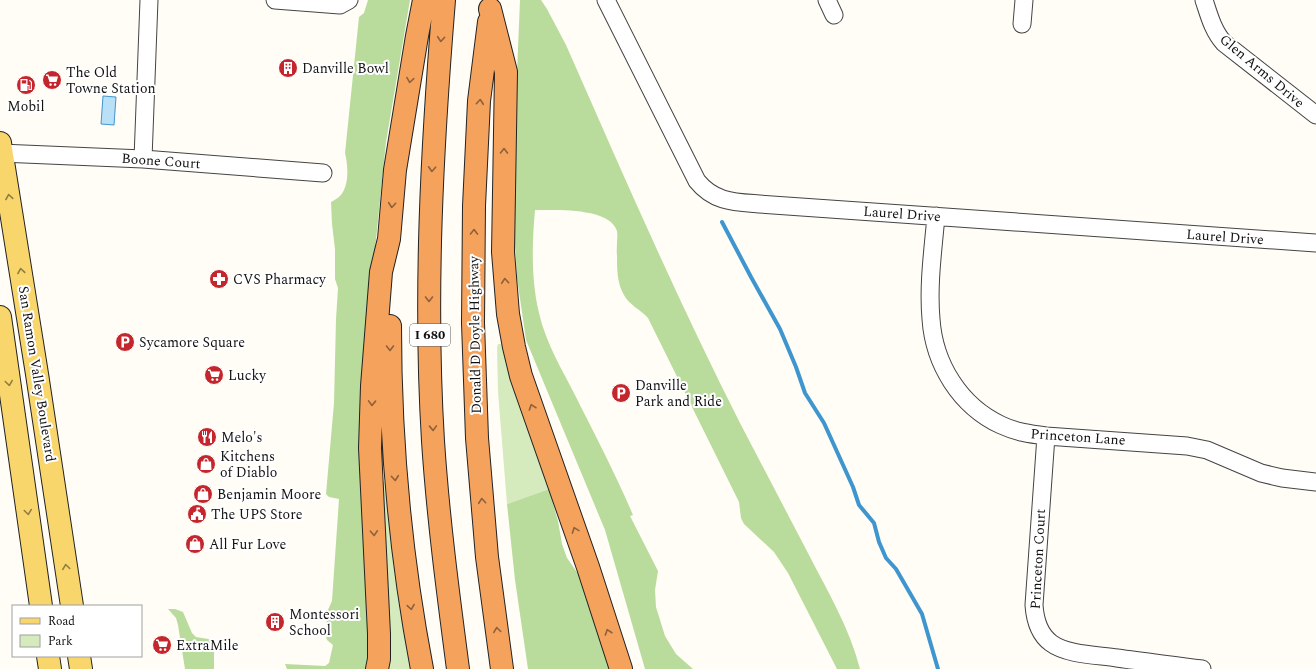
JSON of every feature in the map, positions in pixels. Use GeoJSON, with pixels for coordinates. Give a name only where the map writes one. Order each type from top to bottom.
{"type":"FeatureCollection","features":[{"type":"Feature","properties":{"kind":"highway"},"geometry":{"type":"LineString","coordinates":[[422,669],[405,568],[392,445],[390,385],[391,274],[389,239],[395,170],[424,0]]}},
{"type":"Feature","properties":{"kind":"highway","name":"I 680"},"geometry":{"type":"LineString","coordinates":[[444,0],[430,206],[429,325],[434,449],[444,562],[458,669]]}},
{"type":"Feature","properties":{"kind":"highway"},"geometry":{"type":"LineString","coordinates":[[490,4],[506,72],[503,252],[508,314],[514,347],[524,383],[588,567],[621,669]]}},
{"type":"Feature","properties":{"kind":"highway","name":"Donald D Doyle Highway"},"geometry":{"type":"LineString","coordinates":[[490,4],[480,101],[474,206],[473,323],[477,438],[487,557],[502,669]]}},
{"type":"Feature","properties":{"kind":"highway"},"geometry":{"type":"LineString","coordinates":[[378,669],[380,659],[370,448],[372,386],[381,272],[389,239]]}},
{"type":"Feature","properties":{"kind":"main road","name":"San Ramon Valley Boulevard"},"geometry":{"type":"LineString","coordinates":[[1,150],[72,605]]}},
{"type":"Feature","properties":{"kind":"main road","name":"San Ramon Valley Boulevard"},"geometry":{"type":"LineString","coordinates":[[0,317],[41,605]]}},
{"type":"Feature","properties":{"kind":"main road"},"geometry":{"type":"LineString","coordinates":[[48,657],[50,669]]}},
{"type":"Feature","properties":{"kind":"main road"},"geometry":{"type":"LineString","coordinates":[[79,657],[81,669]]}},
{"type":"Feature","properties":{"kind":"street"},"geometry":{"type":"LineString","coordinates":[[142,159],[149,0]]}},
{"type":"Feature","properties":{"kind":"street"},"geometry":{"type":"LineString","coordinates":[[276,0],[340,5],[350,0]]}},
{"type":"Feature","properties":{"kind":"street","name":"Laurel Drive"},"geometry":{"type":"LineString","coordinates":[[606,0],[690,170],[704,190],[722,200],[1316,243]]}},
{"type":"Feature","properties":{"kind":"street"},"geometry":{"type":"LineString","coordinates":[[1022,24],[1024,0]]}},
{"type":"Feature","properties":{"kind":"street","name":"Glen Arms Drive"},"geometry":{"type":"LineString","coordinates":[[1204,0],[1214,29],[1224,43],[1316,115]]}},
{"type":"Feature","properties":{"kind":"street","name":"Boone Court"},"geometry":{"type":"LineString","coordinates":[[1,150],[323,173]]}},
{"type":"Feature","properties":{"kind":"street","name":"Princeton Lane"},"geometry":{"type":"LineString","coordinates":[[936,216],[930,296],[934,341],[942,365],[949,379],[961,396],[988,418],[1002,426],[1024,433],[1046,436],[1187,446],[1207,450],[1261,473],[1282,478],[1316,482]]}},
{"type":"Feature","properties":{"kind":"street","name":"Princeton Court"},"geometry":{"type":"LineString","coordinates":[[1046,436],[1034,605],[1035,618],[1044,636],[1052,643],[1064,649],[1077,652],[1202,669]]}},
{"type":"Feature","properties":{"kind":"green space"},"geometry":{"type":"Polygon","coordinates":[[[368,0],[410,0],[386,142],[368,318],[370,643],[367,669],[287,669],[285,664],[325,666],[329,663],[333,645],[327,640],[326,637],[327,612],[332,601],[339,499],[329,497],[326,494],[334,403],[338,288],[335,279],[335,249],[331,202],[343,193],[347,182],[347,164],[345,153],[359,17],[364,13],[368,0]]]}},
{"type":"Feature","properties":{"kind":"green space"},"geometry":{"type":"Polygon","coordinates":[[[520,0],[541,0],[566,45],[650,235],[694,329],[740,423],[838,611],[856,654],[860,669],[837,669],[788,573],[774,552],[744,524],[741,518],[739,502],[648,318],[628,301],[622,290],[617,271],[617,231],[612,223],[593,214],[568,210],[535,210],[533,235],[533,275],[536,300],[546,336],[555,357],[620,485],[633,515],[630,516],[658,571],[655,590],[656,607],[665,636],[676,654],[693,669],[645,669],[605,530],[526,340],[517,278],[514,228],[520,0]]]}},
{"type":"Feature","properties":{"kind":"green space"},"geometry":{"type":"Polygon","coordinates":[[[498,344],[503,346],[528,429],[549,489],[507,504],[498,392],[498,344]]]}},
{"type":"Feature","properties":{"kind":"green space"},"geometry":{"type":"Polygon","coordinates":[[[383,482],[385,482],[386,485],[388,517],[408,646],[413,669],[387,669],[383,482]]]}},
{"type":"Feature","properties":{"kind":"green space"},"geometry":{"type":"Polygon","coordinates":[[[549,489],[558,521],[562,544],[567,558],[581,578],[610,669],[528,669],[515,580],[507,504],[549,489]]]}},
{"type":"Feature","properties":{"kind":"green space"},"geometry":{"type":"Polygon","coordinates":[[[168,609],[175,609],[183,612],[192,633],[196,637],[214,640],[214,669],[185,669],[178,625],[176,618],[168,609]]]}},
{"type":"Feature","properties":{"kind":"water"},"geometry":{"type":"Polygon","coordinates":[[[103,96],[116,97],[114,125],[101,124],[103,96]]]}},
{"type":"Feature","properties":{"kind":"waterway"},"geometry":{"type":"LineString","coordinates":[[722,222],[780,329],[805,393],[824,423],[853,487],[859,505],[874,523],[879,542],[886,558],[896,569],[922,614],[938,669]]}},
{"type":"Feature","properties":{"kind":"place","name":"Danville Bowl"},"geometry":{"type":"Point","coordinates":[288,68]}},
{"type":"Feature","properties":{"kind":"place","name":"The Old Towne Station"},"geometry":{"type":"Point","coordinates":[52,80]}},
{"type":"Feature","properties":{"kind":"place","name":"Mobil"},"geometry":{"type":"Point","coordinates":[26,85]}},
{"type":"Feature","properties":{"kind":"place","name":"CVS Pharmacy"},"geometry":{"type":"Point","coordinates":[219,279]}},
{"type":"Feature","properties":{"kind":"place","name":"Sycamore Square"},"geometry":{"type":"Point","coordinates":[125,342]}},
{"type":"Feature","properties":{"kind":"place","name":"Lucky"},"geometry":{"type":"Point","coordinates":[214,375]}},
{"type":"Feature","properties":{"kind":"place","name":"Danville Park and Ride"},"geometry":{"type":"Point","coordinates":[621,393]}},
{"type":"Feature","properties":{"kind":"place","name":"Melo's"},"geometry":{"type":"Point","coordinates":[207,437]}},
{"type":"Feature","properties":{"kind":"place","name":"Kitchens of Diablo"},"geometry":{"type":"Point","coordinates":[206,464]}},
{"type":"Feature","properties":{"kind":"place","name":"Benjamin Moore"},"geometry":{"type":"Point","coordinates":[203,494]}},
{"type":"Feature","properties":{"kind":"place","name":"The UPS Store"},"geometry":{"type":"Point","coordinates":[197,514]}},
{"type":"Feature","properties":{"kind":"place","name":"All Fur Love"},"geometry":{"type":"Point","coordinates":[195,544]}},
{"type":"Feature","properties":{"kind":"place","name":"Montessori School"},"geometry":{"type":"Point","coordinates":[275,622]}},
{"type":"Feature","properties":{"kind":"place","name":"ExtraMile"},"geometry":{"type":"Point","coordinates":[162,645]}}]}
